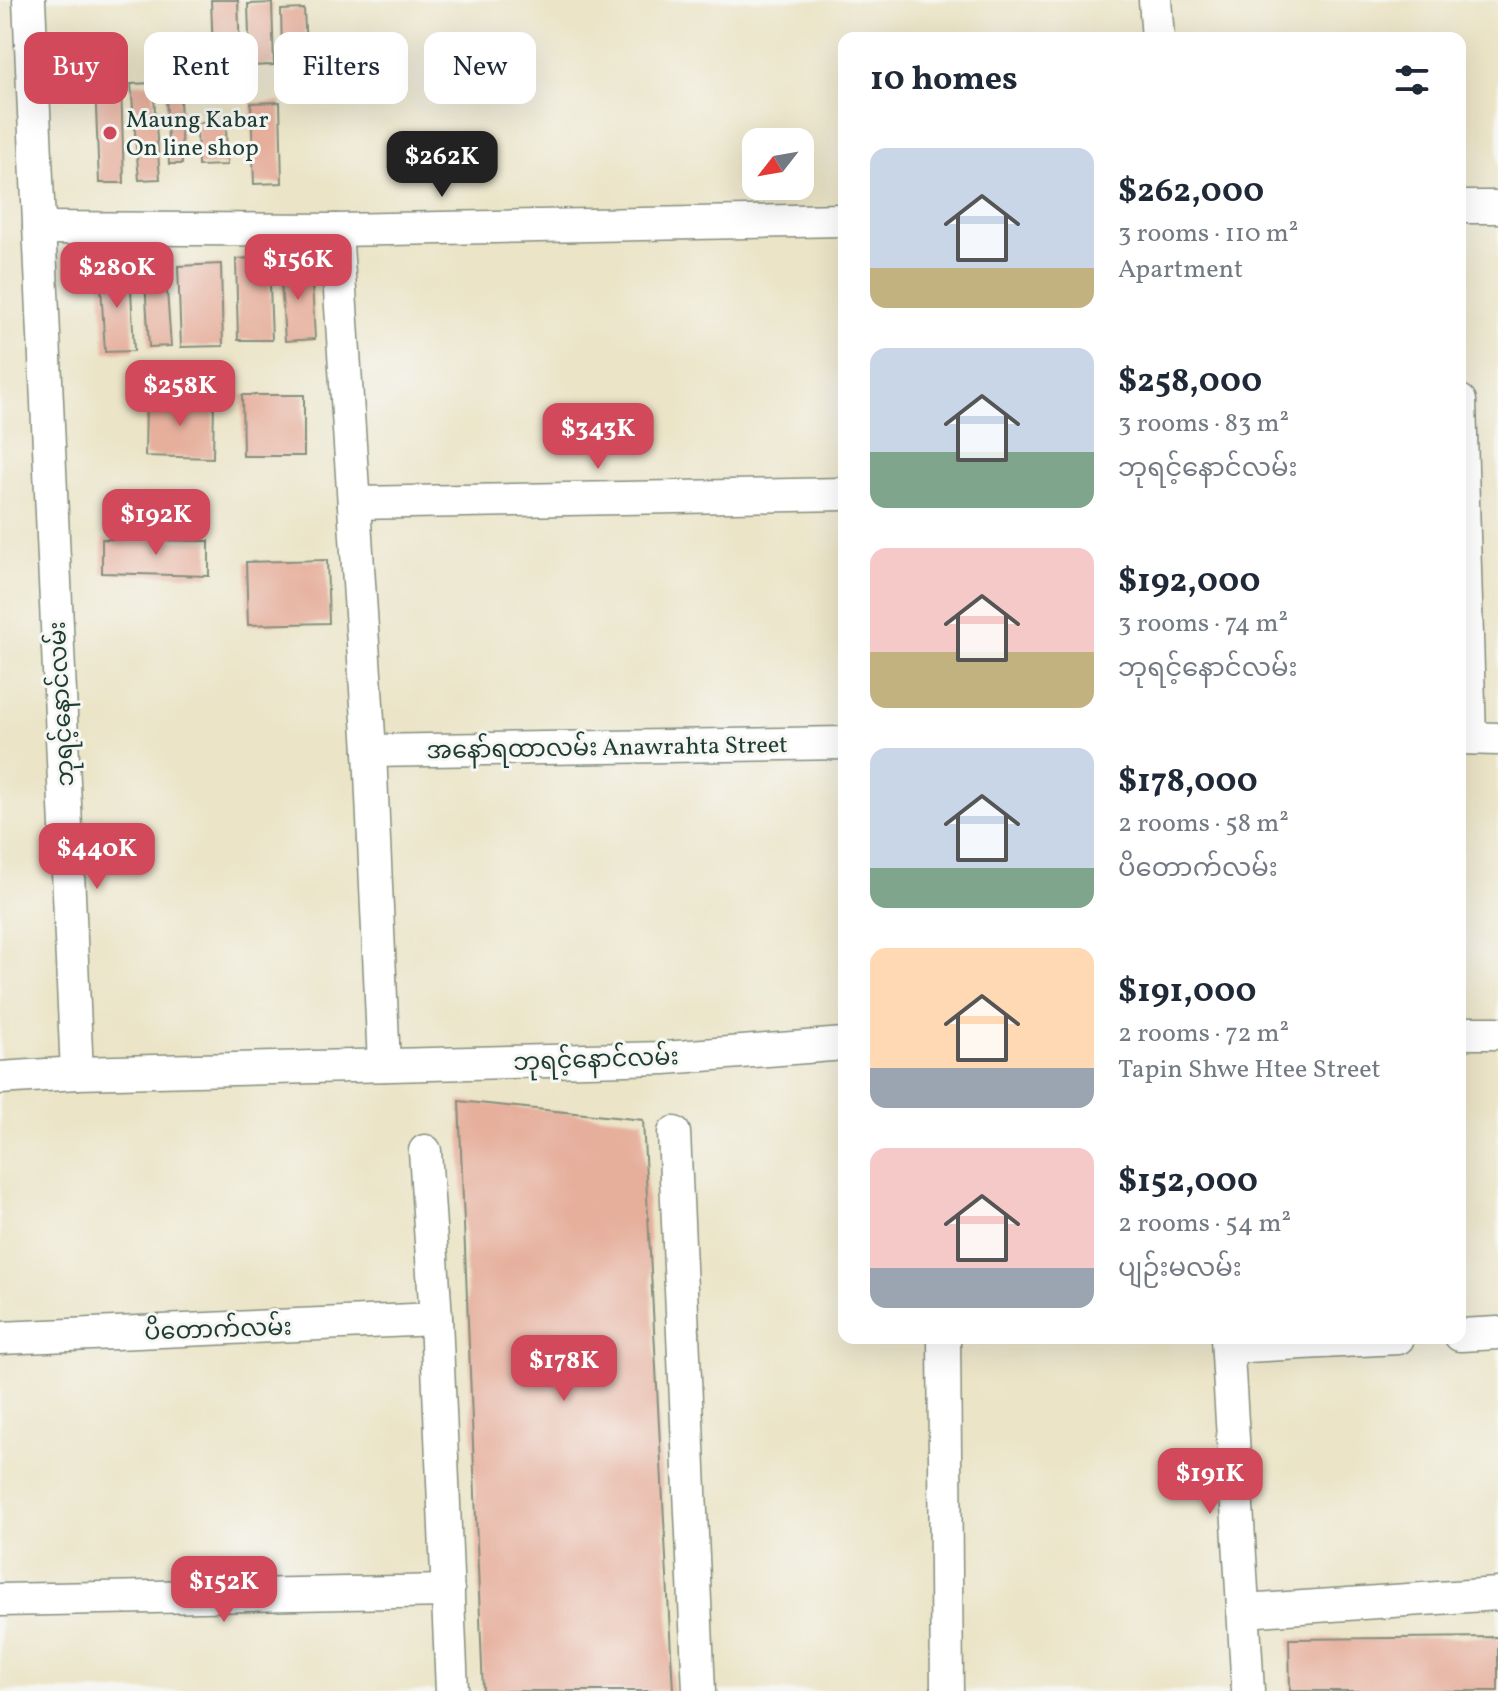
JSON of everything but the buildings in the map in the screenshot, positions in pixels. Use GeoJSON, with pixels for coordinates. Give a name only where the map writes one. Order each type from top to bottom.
{"type":"FeatureCollection","features":[{"type":"Feature","properties":{"kind":"street","name":"ဘုရင့်နောင်လမ်း"},"geometry":{"type":"LineString","coordinates":[[29,0],[77,1073],[665,1058],[838,1044]]}},
{"type":"Feature","properties":{"kind":"street"},"geometry":{"type":"LineString","coordinates":[[1155,0],[1158,32]]}},
{"type":"Feature","properties":{"kind":"street"},"geometry":{"type":"LineString","coordinates":[[1466,207],[1498,207]]}},
{"type":"Feature","properties":{"kind":"street"},"geometry":{"type":"LineString","coordinates":[[39,228],[336,230],[838,220]]}},
{"type":"Feature","properties":{"kind":"street"},"geometry":{"type":"LineString","coordinates":[[336,230],[370,751],[384,1065]]}},
{"type":"Feature","properties":{"kind":"street"},"geometry":{"type":"LineString","coordinates":[[354,503],[838,494]]}},
{"type":"Feature","properties":{"kind":"street"},"geometry":{"type":"LineString","coordinates":[[1466,527],[1476,738]]}},
{"type":"Feature","properties":{"kind":"street","name":"အနော်ရထာလမ်း Anawrahta Street"},"geometry":{"type":"LineString","coordinates":[[370,751],[838,743]]}},
{"type":"Feature","properties":{"kind":"street"},"geometry":{"type":"LineString","coordinates":[[1466,1033],[1498,1033]]}},
{"type":"Feature","properties":{"kind":"street"},"geometry":{"type":"LineString","coordinates":[[0,1078],[77,1073]]}},
{"type":"Feature","properties":{"kind":"street"},"geometry":{"type":"LineString","coordinates":[[674,1133],[699,1691]]}},
{"type":"Feature","properties":{"kind":"street"},"geometry":{"type":"LineString","coordinates":[[425,1151],[436,1319],[452,1691]]}},
{"type":"Feature","properties":{"kind":"street","name":"ပိတောက်လမ်း"},"geometry":{"type":"LineString","coordinates":[[0,1338],[436,1319]]}},
{"type":"Feature","properties":{"kind":"street"},"geometry":{"type":"LineString","coordinates":[[1466,1335],[1498,1333]]}},
{"type":"Feature","properties":{"kind":"street"},"geometry":{"type":"LineString","coordinates":[[944,1344],[947,1691]]}},
{"type":"Feature","properties":{"kind":"street"},"geometry":{"type":"LineString","coordinates":[[1227,1344],[1248,1691]]}},
{"type":"Feature","properties":{"kind":"street"},"geometry":{"type":"LineString","coordinates":[[0,1600],[448,1591]]}},
{"type":"Feature","properties":{"kind":"street"},"geometry":{"type":"LineString","coordinates":[[1243,1611],[1498,1594]]}},
{"type":"Feature","properties":{"kind":"place","name":"Maung Kabar On line shop"},"geometry":{"type":"Point","coordinates":[110,133]}}]}
